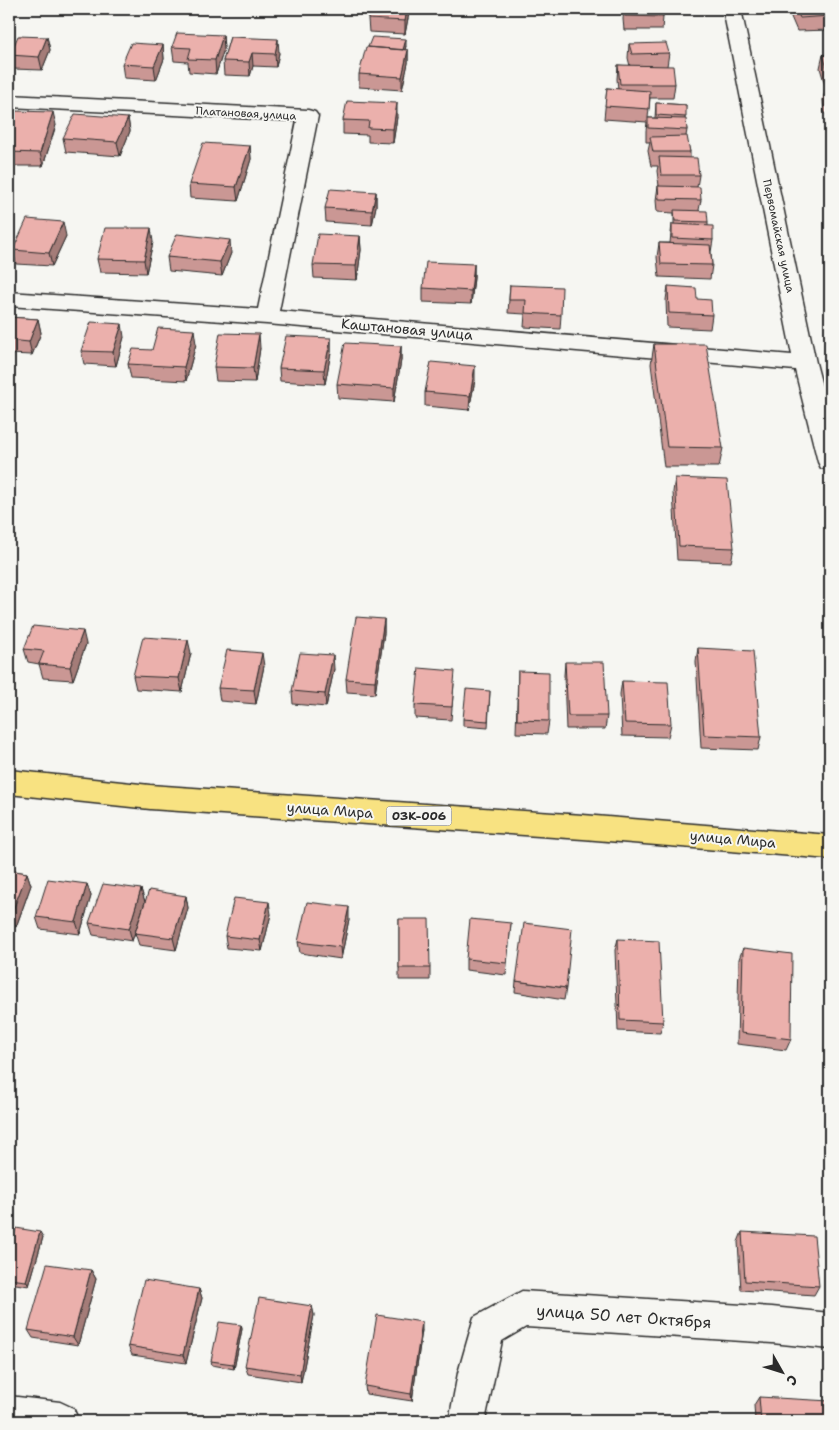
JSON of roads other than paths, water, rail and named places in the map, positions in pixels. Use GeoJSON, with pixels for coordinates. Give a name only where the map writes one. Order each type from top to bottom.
{"type":"FeatureCollection","features":[{"type":"Feature","properties":{"kind":"main road","name":"улица Мира"},"geometry":{"type":"LineString","coordinates":[[9,782],[150,797],[583,827],[830,848]]}},
{"type":"Feature","properties":{"kind":"street","name":"Первомайская улица"},"geometry":{"type":"LineString","coordinates":[[732,9],[805,363],[830,462]]}},
{"type":"Feature","properties":{"kind":"street","name":"Платановая улица"},"geometry":{"type":"LineString","coordinates":[[9,102],[308,116],[267,317]]}},
{"type":"Feature","properties":{"kind":"street","name":"Каштановая улица"},"geometry":{"type":"LineString","coordinates":[[9,299],[267,317],[805,363]]}},
{"type":"Feature","properties":{"kind":"street","name":"улица 50 лет Октября"},"geometry":{"type":"LineString","coordinates":[[467,1421],[476,1373],[487,1330],[522,1309],[772,1325],[830,1331]]}},
{"type":"Feature","properties":{"kind":"street"},"geometry":{"type":"LineString","coordinates":[[9,1414],[60,1421]]}}]}
